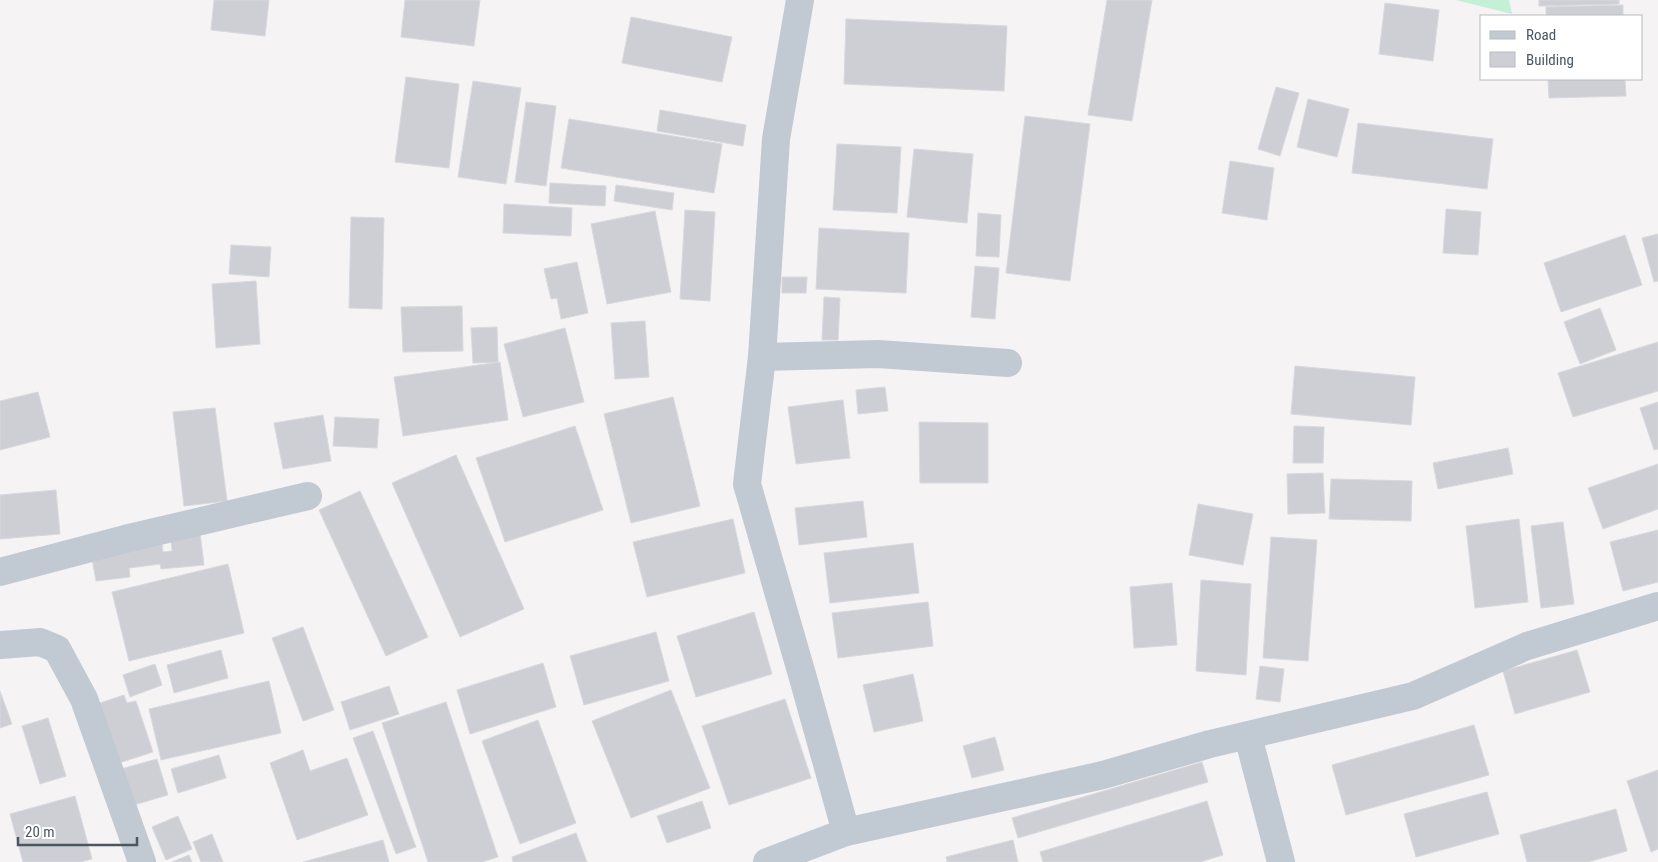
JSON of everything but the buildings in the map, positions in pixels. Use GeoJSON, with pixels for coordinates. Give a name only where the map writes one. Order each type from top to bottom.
{"type":"FeatureCollection","features":[{"type":"Feature","properties":{"kind":"street"},"geometry":{"type":"LineString","coordinates":[[800,0],[776,139],[762,358],[747,484],[804,678],[846,832]]}},
{"type":"Feature","properties":{"kind":"street"},"geometry":{"type":"LineString","coordinates":[[762,358],[878,354],[1008,363]]}},
{"type":"Feature","properties":{"kind":"street"},"geometry":{"type":"LineString","coordinates":[[0,572],[125,539],[308,496]]}},
{"type":"Feature","properties":{"kind":"street"},"geometry":{"type":"LineString","coordinates":[[767,862],[846,832],[1103,775],[1210,744],[1413,696],[1527,646],[1658,606]]}},
{"type":"Feature","properties":{"kind":"street"},"geometry":{"type":"LineString","coordinates":[[0,645],[40,642],[57,649],[84,699],[142,862]]}},
{"type":"Feature","properties":{"kind":"street"},"geometry":{"type":"LineString","coordinates":[[1248,736],[1281,862]]}},
{"type":"Feature","properties":{"kind":"green space"},"geometry":{"type":"Polygon","coordinates":[[[1456,0],[1509,0],[1512,14],[1456,0]]]}}]}
